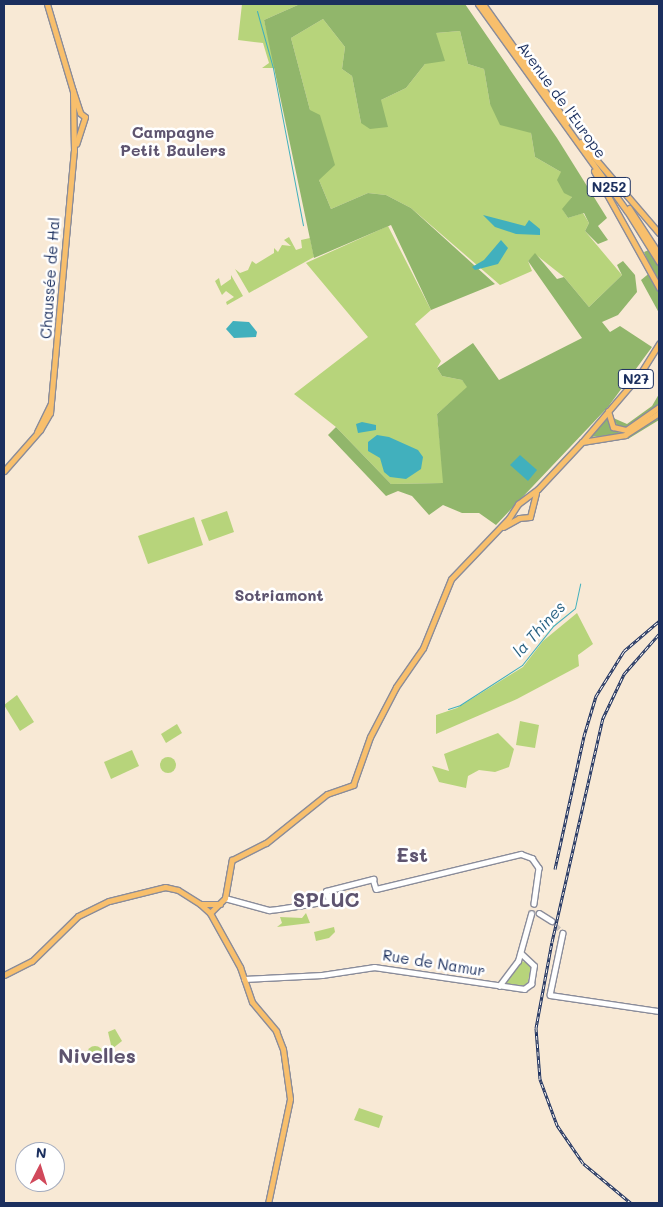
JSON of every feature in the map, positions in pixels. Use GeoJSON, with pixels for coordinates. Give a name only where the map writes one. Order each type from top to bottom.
{"type":"FeatureCollection","features":[{"type":"Feature","properties":{"kind":"main road","name":"Chaussée de Hal"},"geometry":{"type":"LineString","coordinates":[[47,4],[72,91],[80,113],[86,120],[82,126],[74,151]]}},
{"type":"Feature","properties":{"kind":"main road","name":"Avenue de l'Europe"},"geometry":{"type":"LineString","coordinates":[[478,4],[659,262]]}},
{"type":"Feature","properties":{"kind":"main road","name":"Avenue de l'Europe"},"geometry":{"type":"LineString","coordinates":[[483,4],[659,254]]}},
{"type":"Feature","properties":{"kind":"main road","name":"Chaussée de Hal"},"geometry":{"type":"LineString","coordinates":[[4,471],[46,423],[57,367],[64,239],[74,151],[72,91]]}},
{"type":"Feature","properties":{"kind":"main road"},"geometry":{"type":"LineString","coordinates":[[72,116],[80,113]]}},
{"type":"Feature","properties":{"kind":"main road"},"geometry":{"type":"LineString","coordinates":[[557,114],[595,172],[659,288]]}},
{"type":"Feature","properties":{"kind":"main road"},"geometry":{"type":"LineString","coordinates":[[74,126],[82,126]]}},
{"type":"Feature","properties":{"kind":"main road"},"geometry":{"type":"LineString","coordinates":[[581,142],[659,233]]}},
{"type":"Feature","properties":{"kind":"main road","name":"N27"},"geometry":{"type":"LineString","coordinates":[[210,913],[225,898],[232,860],[266,843],[327,794],[353,784],[368,744],[396,687],[423,648],[448,584],[523,502],[538,489],[582,442],[640,374],[659,344]]}},
{"type":"Feature","properties":{"kind":"main road"},"geometry":{"type":"LineString","coordinates":[[608,411],[613,427],[626,430],[659,407]]}},
{"type":"Feature","properties":{"kind":"main road"},"geometry":{"type":"LineString","coordinates":[[582,442],[625,435],[659,413]]}},
{"type":"Feature","properties":{"kind":"main road","name":"N27"},"geometry":{"type":"LineString","coordinates":[[498,529],[518,518],[530,517],[531,506],[538,489]]}},
{"type":"Feature","properties":{"kind":"main road"},"geometry":{"type":"LineString","coordinates":[[523,502],[531,506]]}},
{"type":"Feature","properties":{"kind":"main road"},"geometry":{"type":"LineString","coordinates":[[514,512],[518,518]]}},
{"type":"Feature","properties":{"kind":"main road"},"geometry":{"type":"LineString","coordinates":[[4,975],[32,961],[78,916],[109,901],[165,888],[176,890],[200,904],[210,913],[244,979],[252,1002],[279,1036],[286,1064],[289,1108],[268,1203]]}},
{"type":"Feature","properties":{"kind":"main road"},"geometry":{"type":"LineString","coordinates":[[200,904],[206,906],[220,904]]}},
{"type":"Feature","properties":{"kind":"street"},"geometry":{"type":"LineString","coordinates":[[225,898],[274,909],[329,900],[326,891],[374,879],[376,889],[521,854],[532,858],[539,868],[534,904],[530,907],[531,914],[522,956],[499,986]]}},
{"type":"Feature","properties":{"kind":"street"},"geometry":{"type":"LineString","coordinates":[[534,904],[539,907],[539,913]]}},
{"type":"Feature","properties":{"kind":"street"},"geometry":{"type":"LineString","coordinates":[[531,914],[539,913],[552,921]]}},
{"type":"Feature","properties":{"kind":"street"},"geometry":{"type":"LineString","coordinates":[[564,933],[553,989],[549,994],[659,1011]]}},
{"type":"Feature","properties":{"kind":"street","name":"Rue de Namur"},"geometry":{"type":"LineString","coordinates":[[244,979],[322,975],[374,966],[521,990],[529,986],[534,966],[522,956]]}},
{"type":"Feature","properties":{"kind":"green space"},"geometry":{"type":"Polygon","coordinates":[[[242,4],[300,4],[264,20],[276,68],[262,68],[269,63],[263,43],[238,40],[242,4]]]}},
{"type":"Feature","properties":{"kind":"green space"},"geometry":{"type":"Polygon","coordinates":[[[300,4],[465,4],[557,138],[607,218],[598,226],[608,240],[598,244],[585,231],[589,223],[584,213],[568,218],[562,209],[572,197],[564,193],[557,180],[561,172],[535,157],[531,133],[500,125],[490,104],[484,69],[468,64],[460,31],[436,33],[445,61],[425,64],[406,88],[381,100],[388,127],[370,129],[361,123],[352,76],[342,69],[345,47],[323,19],[291,38],[310,110],[320,115],[335,165],[319,180],[331,209],[368,193],[386,195],[411,208],[495,284],[431,310],[391,225],[314,258],[264,20],[300,4]]]}},
{"type":"Feature","properties":{"kind":"green space"},"geometry":{"type":"Polygon","coordinates":[[[323,19],[345,47],[342,69],[352,76],[361,123],[381,100],[406,88],[425,64],[436,33],[460,31],[468,64],[484,69],[490,104],[531,133],[535,157],[561,172],[572,197],[563,210],[568,218],[583,213],[589,223],[585,231],[622,275],[589,307],[564,277],[535,254],[528,261],[532,271],[500,285],[411,208],[386,195],[368,193],[331,209],[319,180],[310,110],[291,38],[323,19]]]}},
{"type":"Feature","properties":{"kind":"green space"},"geometry":{"type":"Polygon","coordinates":[[[388,226],[431,310],[415,324],[441,361],[437,368],[442,376],[462,380],[468,387],[437,414],[444,483],[391,484],[336,427],[294,394],[368,337],[306,263],[388,226]]]}},
{"type":"Feature","properties":{"kind":"green space"},"geometry":{"type":"Polygon","coordinates":[[[289,237],[296,250],[302,248],[301,240],[310,238],[314,257],[249,293],[235,269],[240,273],[248,270],[252,261],[256,264],[274,253],[274,248],[278,252],[282,245],[291,246],[284,240],[289,237]]]}},
{"type":"Feature","properties":{"kind":"green space"},"geometry":{"type":"Polygon","coordinates":[[[659,246],[659,313],[641,280],[652,271],[644,252],[659,246]]]}},
{"type":"Feature","properties":{"kind":"green space"},"geometry":{"type":"Polygon","coordinates":[[[535,253],[557,279],[564,277],[589,307],[622,275],[617,265],[623,261],[635,275],[637,292],[618,315],[602,322],[610,332],[620,326],[652,347],[608,407],[496,525],[479,513],[462,513],[443,505],[429,515],[412,496],[398,491],[386,496],[328,435],[336,427],[391,484],[443,483],[437,414],[467,387],[462,380],[442,376],[437,368],[473,343],[499,380],[582,338],[528,261],[535,253]]]}},
{"type":"Feature","properties":{"kind":"green space"},"geometry":{"type":"Polygon","coordinates":[[[231,275],[243,296],[227,305],[226,302],[234,297],[226,291],[222,295],[215,281],[219,278],[221,286],[231,279],[231,275]]]}},
{"type":"Feature","properties":{"kind":"green space"},"geometry":{"type":"Polygon","coordinates":[[[659,394],[659,420],[628,439],[611,417],[627,424],[652,406],[659,394]]]}},
{"type":"Feature","properties":{"kind":"green space"},"geometry":{"type":"Polygon","coordinates":[[[607,417],[610,426],[621,434],[591,437],[607,417]]]}},
{"type":"Feature","properties":{"kind":"green space"},"geometry":{"type":"Polygon","coordinates":[[[227,511],[234,532],[209,541],[201,520],[227,511]]]}},
{"type":"Feature","properties":{"kind":"green space"},"geometry":{"type":"Polygon","coordinates":[[[194,517],[203,545],[148,564],[138,536],[194,517]]]}},
{"type":"Feature","properties":{"kind":"green space"},"geometry":{"type":"Polygon","coordinates":[[[577,613],[593,644],[578,655],[579,666],[517,699],[436,734],[436,715],[457,708],[523,667],[543,641],[577,613]]]}},
{"type":"Feature","properties":{"kind":"green space"},"geometry":{"type":"Polygon","coordinates":[[[17,695],[34,722],[20,731],[4,705],[17,695]]]}},
{"type":"Feature","properties":{"kind":"green space"},"geometry":{"type":"Polygon","coordinates":[[[520,721],[539,725],[535,748],[516,745],[520,721]]]}},
{"type":"Feature","properties":{"kind":"green space"},"geometry":{"type":"Polygon","coordinates":[[[177,724],[182,733],[166,743],[161,734],[177,724]]]}},
{"type":"Feature","properties":{"kind":"green space"},"geometry":{"type":"Polygon","coordinates":[[[498,733],[514,749],[509,767],[495,772],[479,770],[468,776],[466,788],[439,782],[432,766],[449,771],[444,754],[498,733]]]}},
{"type":"Feature","properties":{"kind":"green space"},"geometry":{"type":"Polygon","coordinates":[[[132,750],[139,766],[111,779],[104,762],[132,750]]]}},
{"type":"Feature","properties":{"kind":"green space"},"geometry":{"type":"Polygon","coordinates":[[[168,757],[174,759],[176,765],[174,771],[168,773],[162,771],[160,765],[162,759],[168,757]]]}},
{"type":"Feature","properties":{"kind":"green space"},"geometry":{"type":"Polygon","coordinates":[[[306,913],[310,923],[277,927],[282,923],[280,917],[302,918],[306,913]]]}},
{"type":"Feature","properties":{"kind":"green space"},"geometry":{"type":"Polygon","coordinates":[[[334,927],[335,932],[329,938],[316,941],[314,932],[334,927]]]}},
{"type":"Feature","properties":{"kind":"green space"},"geometry":{"type":"Polygon","coordinates":[[[521,961],[528,963],[531,968],[527,986],[506,984],[505,980],[521,961]]]}},
{"type":"Feature","properties":{"kind":"green space"},"geometry":{"type":"Polygon","coordinates":[[[115,1029],[122,1041],[112,1049],[108,1032],[115,1029]]]}},
{"type":"Feature","properties":{"kind":"green space"},"geometry":{"type":"Polygon","coordinates":[[[92,1046],[98,1046],[103,1051],[101,1060],[92,1062],[87,1057],[87,1051],[92,1046]]]}},
{"type":"Feature","properties":{"kind":"green space"},"geometry":{"type":"Polygon","coordinates":[[[359,1108],[383,1116],[379,1128],[354,1120],[359,1108]]]}},
{"type":"Feature","properties":{"kind":"water"},"geometry":{"type":"Polygon","coordinates":[[[483,215],[525,226],[529,220],[540,229],[540,235],[516,234],[495,227],[483,215]]]}},
{"type":"Feature","properties":{"kind":"water"},"geometry":{"type":"Polygon","coordinates":[[[501,240],[508,248],[498,264],[475,270],[472,267],[484,260],[501,240]]]}},
{"type":"Feature","properties":{"kind":"water"},"geometry":{"type":"Polygon","coordinates":[[[233,321],[249,322],[257,332],[256,337],[234,338],[226,329],[233,321]]]}},
{"type":"Feature","properties":{"kind":"water"},"geometry":{"type":"Polygon","coordinates":[[[362,422],[376,425],[376,430],[358,433],[356,424],[362,422]]]}},
{"type":"Feature","properties":{"kind":"water"},"geometry":{"type":"Polygon","coordinates":[[[377,435],[389,437],[418,450],[423,457],[421,469],[406,479],[390,477],[384,472],[380,458],[368,451],[368,442],[377,435]]]}},
{"type":"Feature","properties":{"kind":"water"},"geometry":{"type":"Polygon","coordinates":[[[520,455],[537,470],[528,481],[510,465],[520,455]]]}},
{"type":"Feature","properties":{"kind":"waterway"},"geometry":{"type":"LineString","coordinates":[[257,11],[273,68],[303,225]]}},
{"type":"Feature","properties":{"kind":"waterway","name":"la Thines"},"geometry":{"type":"LineString","coordinates":[[448,709],[460,705],[522,665],[553,626],[575,608],[580,584]]}},
{"type":"Feature","properties":{"kind":"tunnel"},"geometry":{"type":"LineString","coordinates":[[552,921],[563,933]]}},
{"type":"Feature","properties":{"kind":"railway"},"geometry":{"type":"LineString","coordinates":[[555,869],[584,736],[596,696],[624,651],[659,621]]}},
{"type":"Feature","properties":{"kind":"railway"},"geometry":{"type":"LineString","coordinates":[[631,1203],[583,1163],[557,1125],[540,1079],[536,1028],[552,942],[603,718],[624,674],[659,634]]}},
{"type":"Feature","properties":{"kind":"district","name":"Campagne Petit Baulers"},"geometry":{"type":"Point","coordinates":[173,141]}},
{"type":"Feature","properties":{"kind":"district","name":"Sotriamont"},"geometry":{"type":"Point","coordinates":[279,595]}},
{"type":"Feature","properties":{"kind":"district","name":"Est"},"geometry":{"type":"Point","coordinates":[412,854]}},
{"type":"Feature","properties":{"kind":"district","name":"SPLUC"},"geometry":{"type":"Point","coordinates":[326,899]}},
{"type":"Feature","properties":{"kind":"district","name":"Nivelles"},"geometry":{"type":"Point","coordinates":[97,1055]}}]}
